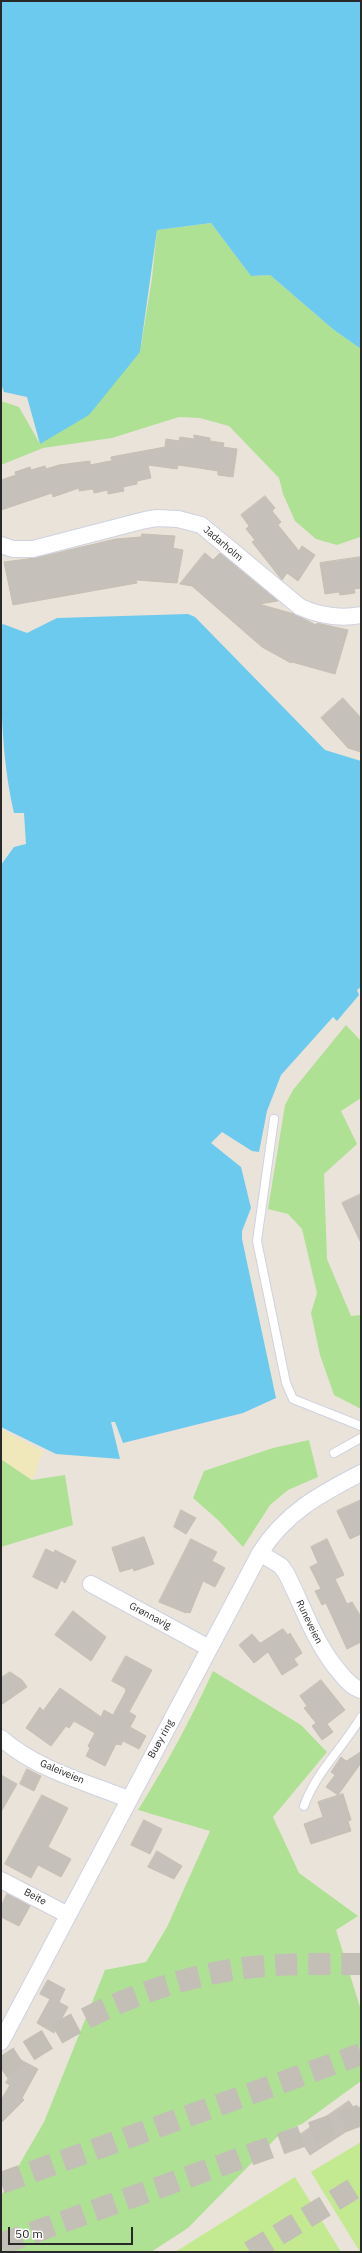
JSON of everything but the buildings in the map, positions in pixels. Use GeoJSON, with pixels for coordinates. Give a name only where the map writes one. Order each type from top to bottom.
{"type":"FeatureCollection","features":[{"type":"Feature","properties":{"kind":"street","name":"Jadarholm"},"geometry":{"type":"LineString","coordinates":[[1,544],[14,549],[33,549],[145,520],[157,518],[178,519],[201,525],[300,607],[316,614],[331,616],[361,615]]}},
{"type":"Feature","properties":{"kind":"street","name":"Buøy ring"},"geometry":{"type":"LineString","coordinates":[[1,2042],[128,1798],[260,1553],[276,1530],[291,1515],[319,1496],[361,1473]]}},
{"type":"Feature","properties":{"kind":"street","name":"Runeveien"},"geometry":{"type":"LineString","coordinates":[[260,1553],[274,1560],[284,1569],[320,1646],[345,1678],[356,1688],[361,1690]]}},
{"type":"Feature","properties":{"kind":"street","name":"Grønnavig"},"geometry":{"type":"LineString","coordinates":[[91,1584],[209,1648]]}},
{"type":"Feature","properties":{"kind":"street","name":"Galeiveien"},"geometry":{"type":"LineString","coordinates":[[1,1738],[21,1753],[52,1770],[128,1798]]}},
{"type":"Feature","properties":{"kind":"street","name":"Beite"},"geometry":{"type":"LineString","coordinates":[[1,1880],[68,1915]]}},
{"type":"Feature","properties":{"kind":"lane"},"geometry":{"type":"LineString","coordinates":[[274,1119],[257,1241],[286,1383],[293,1399],[361,1426]]}},
{"type":"Feature","properties":{"kind":"lane"},"geometry":{"type":"LineString","coordinates":[[334,1453],[361,1438]]}},
{"type":"Feature","properties":{"kind":"lane"},"geometry":{"type":"LineString","coordinates":[[304,1806],[309,1792],[320,1774],[361,1717]]}},
{"type":"Feature","properties":{"kind":"green space"},"geometry":{"type":"Polygon","coordinates":[[[211,223],[251,276],[270,275],[334,330],[361,349],[360,537],[337,545],[316,539],[295,521],[283,494],[279,478],[229,426],[200,418],[179,417],[112,438],[43,448],[1,465],[1,401],[19,407],[40,444],[140,352],[152,278],[157,230],[211,223]]]}},
{"type":"Feature","properties":{"kind":"green space"},"geometry":{"type":"Polygon","coordinates":[[[346,1025],[361,1041],[361,1098],[341,1111],[357,1144],[324,1174],[327,1259],[351,1316],[361,1315],[361,1409],[334,1395],[320,1355],[311,1313],[317,1293],[302,1229],[288,1214],[268,1209],[285,1105],[293,1090],[346,1025]]]}},
{"type":"Feature","properties":{"kind":"green space"},"geometry":{"type":"Polygon","coordinates":[[[309,1440],[318,1477],[288,1490],[270,1505],[243,1547],[218,1520],[193,1498],[204,1471],[273,1448],[309,1440]]]}},
{"type":"Feature","properties":{"kind":"green space"},"geometry":{"type":"Polygon","coordinates":[[[1,1459],[32,1480],[65,1475],[73,1525],[1,1547],[1,1459]]]}},
{"type":"Feature","properties":{"kind":"green space"},"geometry":{"type":"Polygon","coordinates":[[[213,1671],[301,1725],[327,1752],[273,1817],[299,1873],[358,1916],[336,1930],[361,2010],[361,2081],[302,2124],[282,2132],[188,2228],[151,2252],[1,2252],[1,2196],[44,2122],[105,1970],[146,1962],[167,1927],[210,1831],[138,1810],[178,1742],[213,1671]]]}},
{"type":"Feature","properties":{"kind":"green space"},"geometry":{"type":"Polygon","coordinates":[[[361,2142],[361,2252],[360,2252],[311,2172],[361,2142]]]}},
{"type":"Feature","properties":{"kind":"green space"},"geometry":{"type":"Polygon","coordinates":[[[295,2177],[341,2252],[175,2252],[295,2177]]]}},
{"type":"Feature","properties":{"kind":"sand"},"geometry":{"type":"Polygon","coordinates":[[[1,1429],[44,1452],[41,1455],[36,1473],[32,1480],[1,1459],[1,1429]]]}},
{"type":"Feature","properties":{"kind":"water"},"geometry":{"type":"Polygon","coordinates":[[[1,1],[361,1],[361,349],[334,330],[270,275],[251,276],[211,223],[157,230],[140,352],[89,415],[40,444],[27,397],[4,392],[1,384],[1,1]]]}},
{"type":"Feature","properties":{"kind":"water"},"geometry":{"type":"Polygon","coordinates":[[[188,614],[195,617],[325,750],[361,761],[361,987],[357,990],[359,995],[337,1021],[333,1017],[281,1075],[267,1111],[259,1152],[252,1151],[222,1132],[211,1143],[241,1167],[251,1208],[242,1231],[242,1239],[276,1398],[243,1413],[123,1443],[115,1422],[111,1422],[120,1459],[56,1454],[1,1427],[1,865],[14,847],[26,844],[24,813],[14,813],[6,767],[2,721],[1,627],[3,624],[27,633],[57,618],[188,614]]]}},
{"type":"Feature","properties":{"kind":"tunnel"},"geometry":{"type":"LineString","coordinates":[[1,2069],[56,2034],[84,2019],[142,1994],[173,1984],[204,1975],[252,1967],[299,1964],[361,1964]]}},
{"type":"Feature","properties":{"kind":"tunnel"},"geometry":{"type":"LineString","coordinates":[[1,2183],[361,2054]]}},
{"type":"Feature","properties":{"kind":"tunnel"},"geometry":{"type":"LineString","coordinates":[[1,2244],[361,2115]]}},
{"type":"Feature","properties":{"kind":"tunnel"},"geometry":{"type":"LineString","coordinates":[[250,2252],[361,2184]]}}]}
